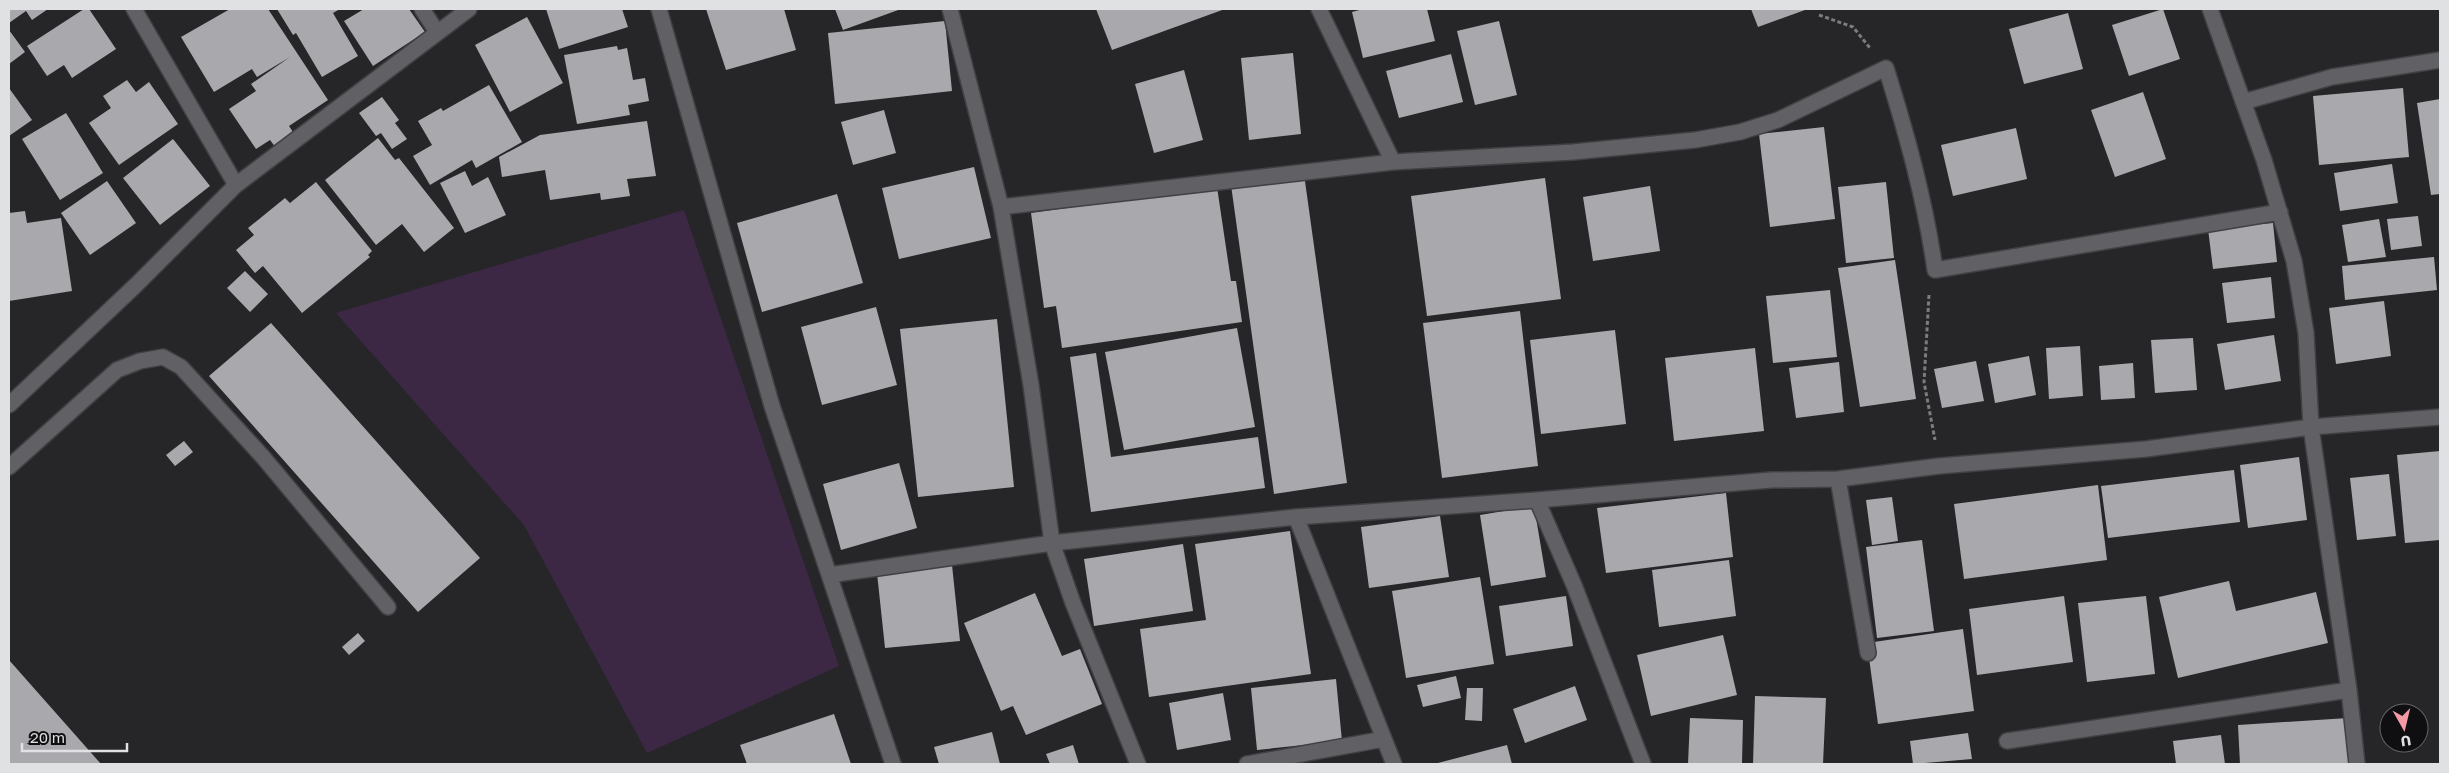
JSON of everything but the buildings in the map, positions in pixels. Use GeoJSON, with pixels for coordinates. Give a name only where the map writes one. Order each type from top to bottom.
{"type":"FeatureCollection","features":[{"type":"Feature","properties":{"kind":"street"},"geometry":{"type":"LineString","coordinates":[[134,9],[236,185]]}},
{"type":"Feature","properties":{"kind":"street"},"geometry":{"type":"LineString","coordinates":[[422,9],[437,32]]}},
{"type":"Feature","properties":{"kind":"street"},"geometry":{"type":"LineString","coordinates":[[9,405],[136,285],[236,185],[469,9]]}},
{"type":"Feature","properties":{"kind":"street"},"geometry":{"type":"LineString","coordinates":[[659,9],[772,406],[893,764]]}},
{"type":"Feature","properties":{"kind":"street"},"geometry":{"type":"LineString","coordinates":[[950,9],[1001,207],[1028,366],[1052,543],[1073,603],[1138,764]]}},
{"type":"Feature","properties":{"kind":"street"},"geometry":{"type":"LineString","coordinates":[[1319,9],[1394,162]]}},
{"type":"Feature","properties":{"kind":"street"},"geometry":{"type":"LineString","coordinates":[[2210,9],[2280,212],[2294,261],[2306,333],[2311,427],[2349,690],[2357,764]]}},
{"type":"Feature","properties":{"kind":"street"},"geometry":{"type":"LineString","coordinates":[[2243,102],[2332,77],[2440,60]]}},
{"type":"Feature","properties":{"kind":"street"},"geometry":{"type":"LineString","coordinates":[[1001,207],[1394,162],[1573,152],[1695,140],[1740,132],[1778,120],[1886,68],[1900,110],[1921,190],[1935,270],[2280,212]]}},
{"type":"Feature","properties":{"kind":"street"},"geometry":{"type":"LineString","coordinates":[[9,468],[117,370],[140,361],[163,356],[181,367],[263,457],[388,607]]}},
{"type":"Feature","properties":{"kind":"street"},"geometry":{"type":"LineString","coordinates":[[829,575],[1052,543],[1296,517],[1537,500],[1771,480],[1838,479],[1939,466],[2146,449],[2311,427],[2440,417]]}},
{"type":"Feature","properties":{"kind":"street"},"geometry":{"type":"LineString","coordinates":[[1838,479],[1868,653]]}},
{"type":"Feature","properties":{"kind":"street"},"geometry":{"type":"LineString","coordinates":[[1537,500],[1574,585],[1643,764]]}},
{"type":"Feature","properties":{"kind":"street"},"geometry":{"type":"LineString","coordinates":[[1296,517],[1394,764]]}},
{"type":"Feature","properties":{"kind":"street"},"geometry":{"type":"LineString","coordinates":[[2007,740],[2349,690]]}},
{"type":"Feature","properties":{"kind":"street"},"geometry":{"type":"LineString","coordinates":[[1247,764],[1384,738]]}},
{"type":"Feature","properties":{"kind":"path"},"geometry":{"type":"LineString","coordinates":[[1819,15],[1853,27],[1886,68]]}},
{"type":"Feature","properties":{"kind":"path"},"geometry":{"type":"LineString","coordinates":[[1935,270],[1925,334],[1924,382],[1939,466]]}},
{"type":"Feature","properties":{"kind":"shaded area"},"geometry":{"type":"Polygon","coordinates":[[[684,210],[839,666],[647,753],[524,525],[336,313],[684,210]]]}}]}
